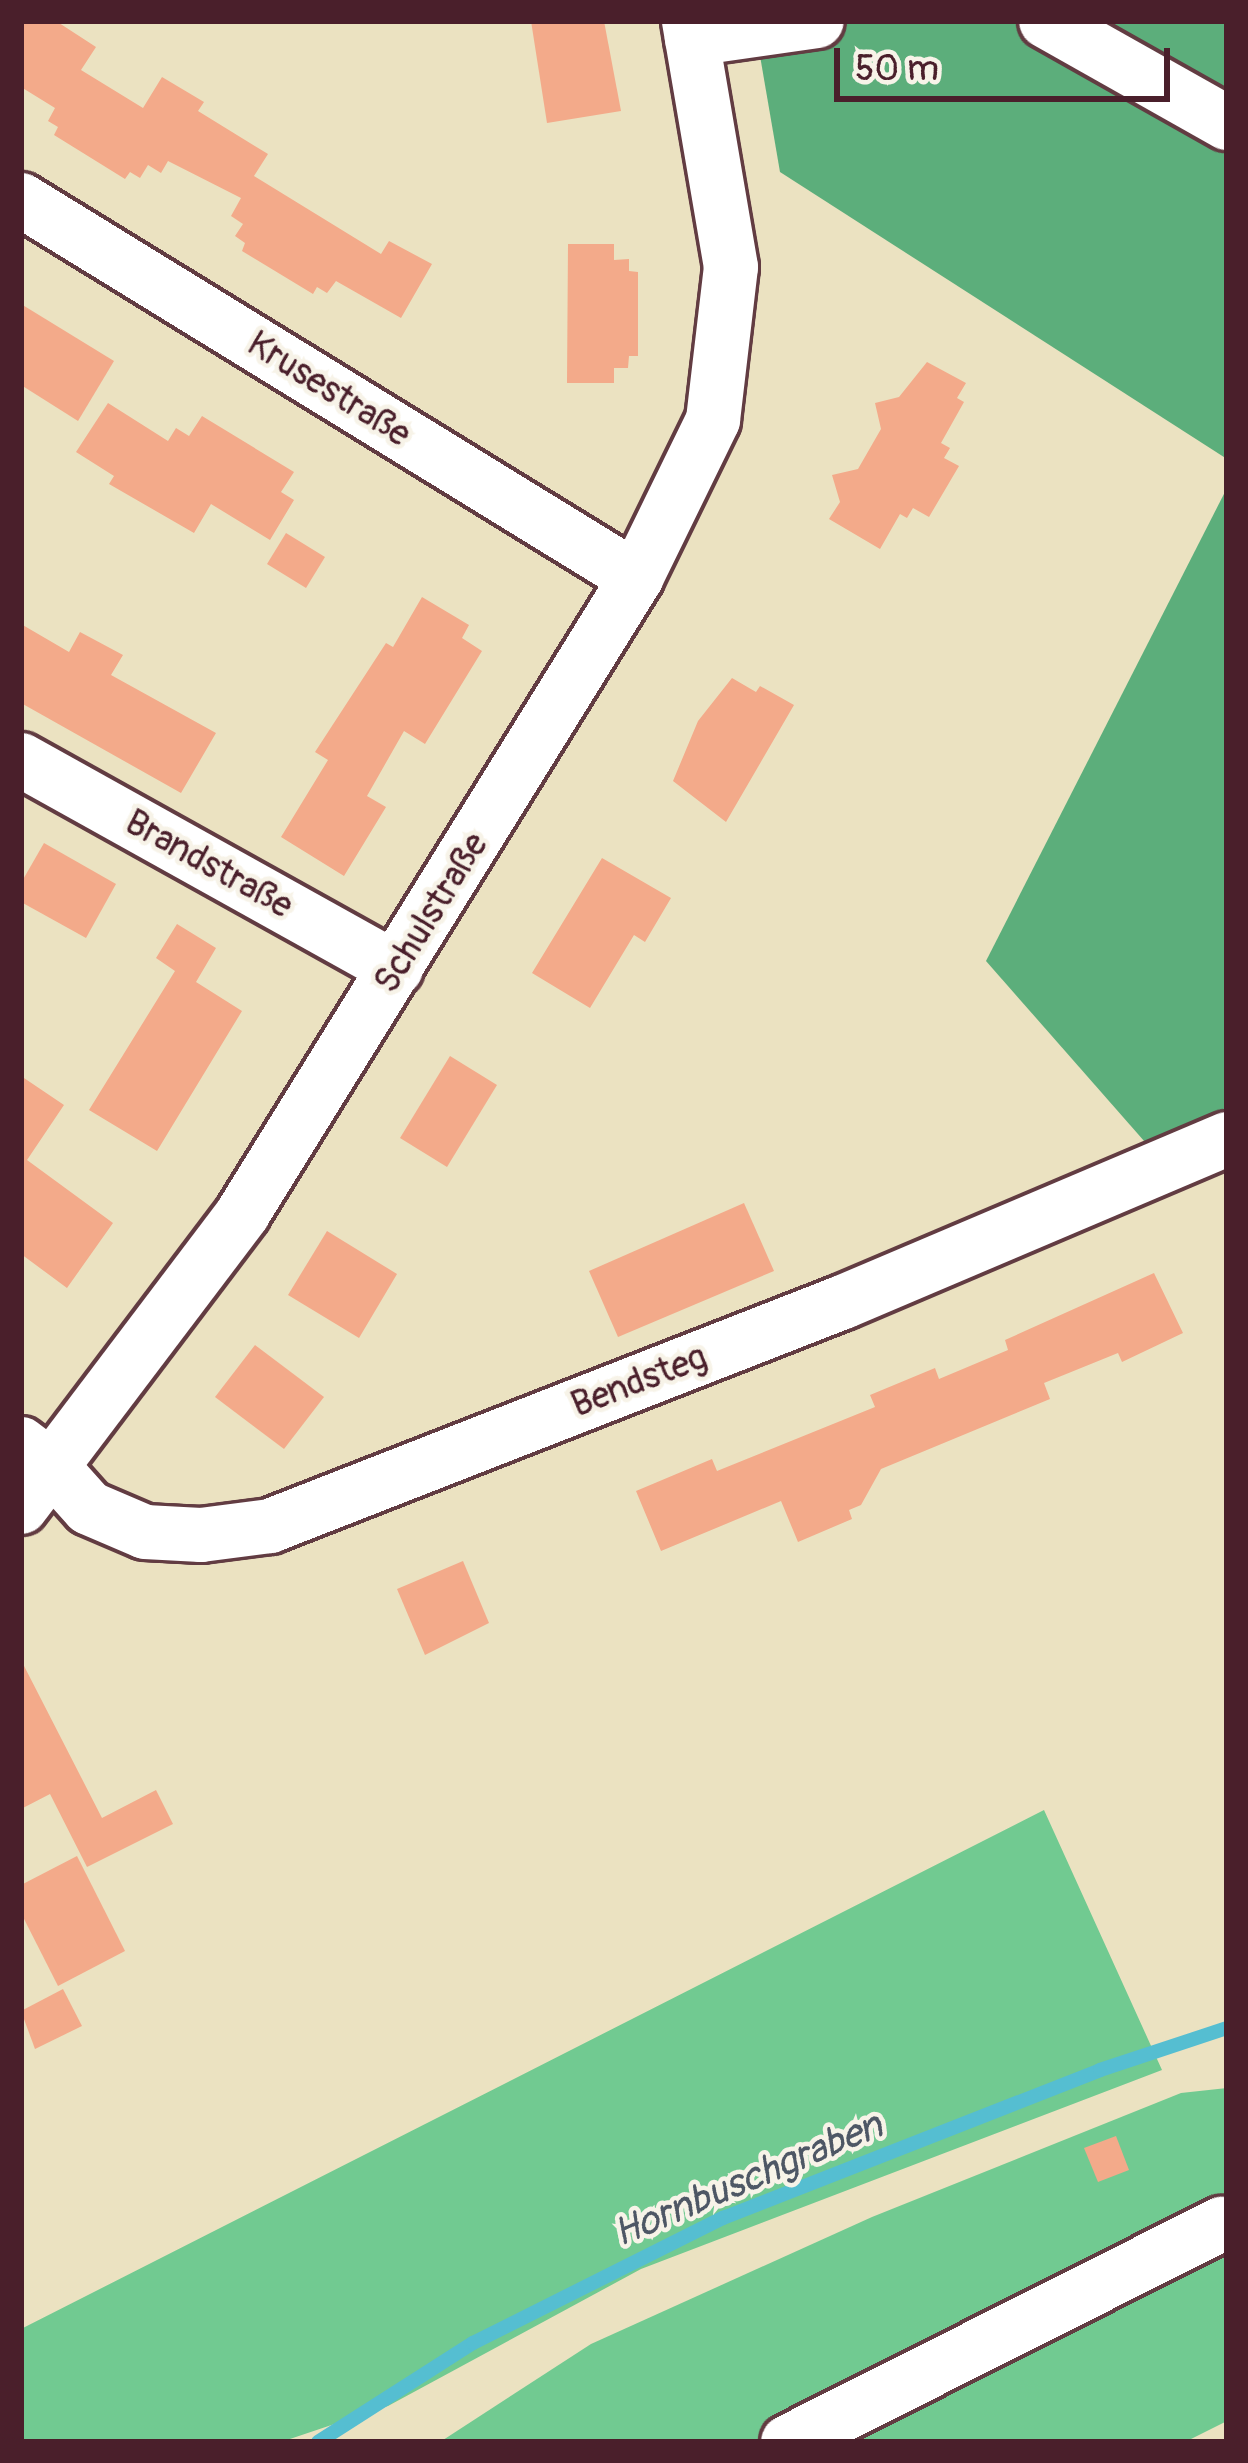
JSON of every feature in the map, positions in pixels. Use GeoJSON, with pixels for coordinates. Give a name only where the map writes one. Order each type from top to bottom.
{"type":"FeatureCollection","features":[{"type":"Feature","properties":{"kind":"street"},"geometry":{"type":"LineString","coordinates":[[690,30],[818,21]]}},
{"type":"Feature","properties":{"kind":"street"},"geometry":{"type":"LineString","coordinates":[[1046,21],[1224,120]]}},
{"type":"Feature","properties":{"kind":"street","name":"Schulstraße"},"geometry":{"type":"LineString","coordinates":[[32,1474],[244,1213],[636,578],[713,420],[731,267],[690,30]]}},
{"type":"Feature","properties":{"kind":"street","name":"Krusestraße"},"geometry":{"type":"LineString","coordinates":[[21,200],[636,578]]}},
{"type":"Feature","properties":{"kind":"street","name":"Brandstraße"},"geometry":{"type":"LineString","coordinates":[[21,760],[396,969]]}},
{"type":"Feature","properties":{"kind":"street","name":"Bendsteg"},"geometry":{"type":"LineString","coordinates":[[32,1474],[88,1508],[145,1532],[201,1535],[270,1526],[843,1302],[1227,1139]]}},
{"type":"Feature","properties":{"kind":"street"},"geometry":{"type":"LineString","coordinates":[[788,2442],[1222,2224]]}},
{"type":"Feature","properties":{"kind":"green space"},"geometry":{"type":"Polygon","coordinates":[[[754,21],[1227,21],[1227,459],[780,172],[754,21]]]}},
{"type":"Feature","properties":{"kind":"green space"},"geometry":{"type":"Polygon","coordinates":[[[1227,488],[1227,1112],[1152,1150],[986,961],[1227,488]]]}},
{"type":"Feature","properties":{"kind":"green space"},"geometry":{"type":"Polygon","coordinates":[[[1044,1810],[1162,2070],[641,2269],[388,2406],[281,2442],[21,2442],[21,2329],[1044,1810]]]}},
{"type":"Feature","properties":{"kind":"green space"},"geometry":{"type":"Polygon","coordinates":[[[1227,2088],[1227,2421],[1185,2442],[440,2442],[591,2344],[872,2217],[1181,2093],[1227,2088]]]}},
{"type":"Feature","properties":{"kind":"building"},"geometry":{"type":"Polygon","coordinates":[[[21,21],[56,21],[96,47],[81,70],[143,108],[162,77],[204,102],[198,111],[268,154],[254,176],[381,254],[389,241],[432,264],[401,318],[336,281],[327,293],[317,287],[313,294],[242,251],[245,243],[235,236],[243,224],[231,216],[241,198],[168,161],[161,173],[148,165],[140,178],[130,172],[125,179],[54,135],[58,127],[48,121],[55,108],[21,87],[21,21]]]}},
{"type":"Feature","properties":{"kind":"building"},"geometry":{"type":"Polygon","coordinates":[[[531,21],[604,21],[621,111],[547,123],[531,21]]]}},
{"type":"Feature","properties":{"kind":"building"},"geometry":{"type":"Polygon","coordinates":[[[568,244],[614,244],[614,260],[629,259],[629,271],[638,272],[638,356],[629,356],[628,368],[614,368],[614,383],[567,383],[568,244]]]}},
{"type":"Feature","properties":{"kind":"building"},"geometry":{"type":"Polygon","coordinates":[[[21,304],[114,361],[78,421],[21,385],[21,304]]]}},
{"type":"Feature","properties":{"kind":"building"},"geometry":{"type":"Polygon","coordinates":[[[927,362],[966,383],[957,398],[964,402],[941,443],[950,448],[944,458],[959,466],[929,517],[913,508],[907,518],[900,514],[880,549],[829,519],[840,502],[832,475],[858,469],[881,429],[875,403],[899,397],[927,362]]]}},
{"type":"Feature","properties":{"kind":"building"},"geometry":{"type":"Polygon","coordinates":[[[108,403],[168,441],[176,428],[189,436],[202,416],[294,472],[281,492],[294,500],[270,540],[211,504],[194,533],[109,484],[114,476],[76,452],[108,403]]]}},
{"type":"Feature","properties":{"kind":"building"},"geometry":{"type":"Polygon","coordinates":[[[286,533],[325,557],[306,588],[267,564],[286,533]]]}},
{"type":"Feature","properties":{"kind":"building"},"geometry":{"type":"Polygon","coordinates":[[[422,597],[469,625],[462,638],[482,651],[425,744],[404,731],[367,796],[386,807],[344,876],[281,837],[328,760],[315,752],[386,643],[393,647],[422,597]]]}},
{"type":"Feature","properties":{"kind":"building"},"geometry":{"type":"Polygon","coordinates":[[[21,624],[69,652],[80,632],[123,655],[111,675],[216,733],[181,793],[21,703],[21,624]]]}},
{"type":"Feature","properties":{"kind":"building"},"geometry":{"type":"Polygon","coordinates":[[[732,678],[756,692],[760,686],[794,705],[726,822],[673,781],[698,721],[732,678]]]}},
{"type":"Feature","properties":{"kind":"building"},"geometry":{"type":"Polygon","coordinates":[[[44,843],[116,884],[86,938],[21,902],[21,883],[44,843]]]}},
{"type":"Feature","properties":{"kind":"building"},"geometry":{"type":"Polygon","coordinates":[[[602,858],[671,898],[645,942],[634,935],[590,1008],[532,973],[602,858]]]}},
{"type":"Feature","properties":{"kind":"building"},"geometry":{"type":"Polygon","coordinates":[[[177,924],[216,948],[196,982],[242,1011],[157,1151],[89,1110],[175,971],[156,958],[177,924]]]}},
{"type":"Feature","properties":{"kind":"building"},"geometry":{"type":"Polygon","coordinates":[[[450,1056],[497,1085],[447,1167],[400,1138],[450,1056]]]}},
{"type":"Feature","properties":{"kind":"building"},"geometry":{"type":"Polygon","coordinates":[[[21,1076],[64,1105],[27,1160],[113,1223],[67,1288],[21,1254],[21,1076]]]}},
{"type":"Feature","properties":{"kind":"building"},"geometry":{"type":"Polygon","coordinates":[[[744,1203],[774,1271],[618,1337],[589,1271],[744,1203]]]}},
{"type":"Feature","properties":{"kind":"building"},"geometry":{"type":"Polygon","coordinates":[[[327,1231],[397,1274],[359,1338],[288,1295],[327,1231]]]}},
{"type":"Feature","properties":{"kind":"building"},"geometry":{"type":"Polygon","coordinates":[[[1154,1273],[1183,1333],[1122,1362],[1118,1353],[1044,1383],[1050,1399],[881,1469],[861,1505],[849,1510],[852,1519],[798,1542],[781,1501],[661,1551],[636,1491],[712,1459],[717,1471],[875,1407],[870,1395],[935,1368],[939,1379],[1008,1350],[1005,1340],[1154,1273]]]}},
{"type":"Feature","properties":{"kind":"building"},"geometry":{"type":"Polygon","coordinates":[[[255,1345],[324,1397],[284,1449],[215,1397],[255,1345]]]}},
{"type":"Feature","properties":{"kind":"building"},"geometry":{"type":"Polygon","coordinates":[[[463,1561],[489,1623],[425,1655],[397,1589],[463,1561]]]}},
{"type":"Feature","properties":{"kind":"building"},"geometry":{"type":"Polygon","coordinates":[[[21,1660],[102,1818],[156,1790],[173,1824],[87,1867],[50,1794],[21,1809],[21,1660]]]}},
{"type":"Feature","properties":{"kind":"building"},"geometry":{"type":"Polygon","coordinates":[[[77,1856],[125,1951],[58,1986],[21,1913],[21,1885],[77,1856]]]}},
{"type":"Feature","properties":{"kind":"building"},"geometry":{"type":"Polygon","coordinates":[[[63,1989],[82,2026],[35,2049],[21,2011],[63,1989]]]}},
{"type":"Feature","properties":{"kind":"building"},"geometry":{"type":"Polygon","coordinates":[[[1116,2136],[1129,2170],[1098,2182],[1084,2148],[1116,2136]]]}},
{"type":"Feature","properties":{"kind":"waterway","name":"Hornbuschgraben"},"geometry":{"type":"LineString","coordinates":[[318,2442],[473,2343],[723,2218],[1100,2070],[1227,2028]]}}]}
